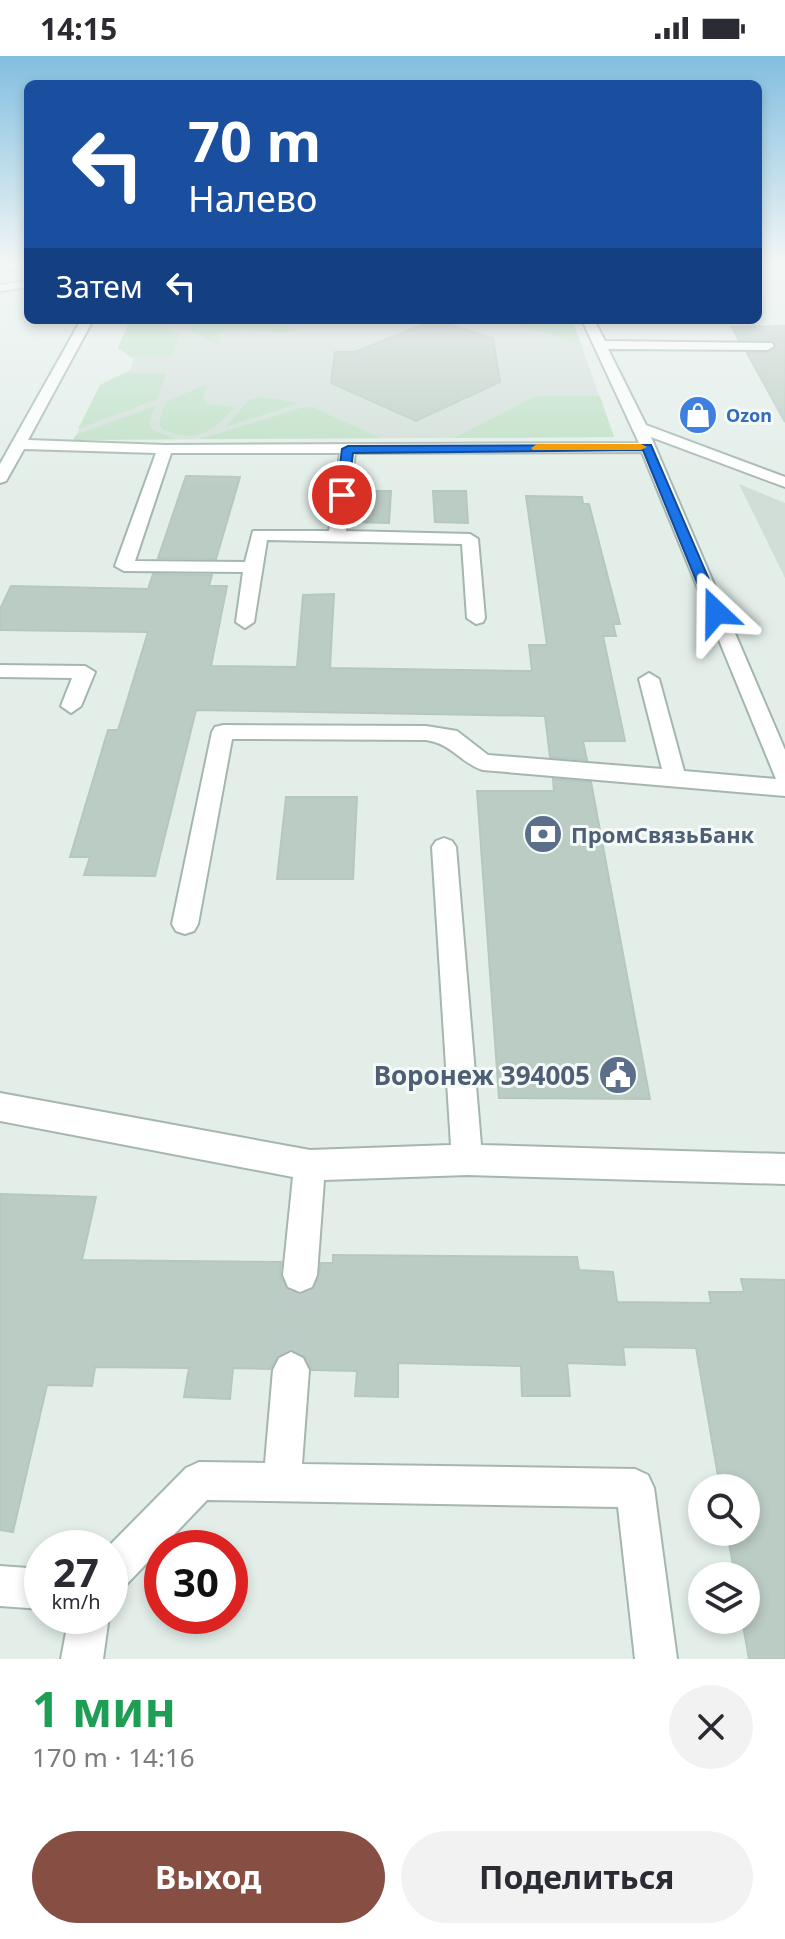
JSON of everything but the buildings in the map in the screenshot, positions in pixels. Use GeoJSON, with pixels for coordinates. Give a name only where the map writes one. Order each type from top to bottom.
{"type":"FeatureCollection","features":[{"type":"Feature","properties":{"kind":"street"},"geometry":{"type":"LineString","coordinates":[[0,478],[77,339]]}},
{"type":"Feature","properties":{"kind":"street"},"geometry":{"type":"LineString","coordinates":[[596,339],[640,428],[785,776]]}},
{"type":"Feature","properties":{"kind":"street"},"geometry":{"type":"LineString","coordinates":[[599,345],[768,346]]}},
{"type":"Feature","properties":{"kind":"street"},"geometry":{"type":"LineString","coordinates":[[640,428],[785,482]]}},
{"type":"Feature","properties":{"kind":"street"},"geometry":{"type":"LineString","coordinates":[[20,444],[165,449],[647,447]]}},
{"type":"Feature","properties":{"kind":"street"},"geometry":{"type":"LineString","coordinates":[[165,449],[124,566],[253,567]]}},
{"type":"Feature","properties":{"kind":"street"},"geometry":{"type":"LineString","coordinates":[[342,495],[348,449]]}},
{"type":"Feature","properties":{"kind":"street"},"geometry":{"type":"LineString","coordinates":[[337,536],[339,517]]}},
{"type":"Feature","properties":{"kind":"street"},"geometry":{"type":"LineString","coordinates":[[245,622],[259,535],[470,539],[476,618]]}},
{"type":"Feature","properties":{"kind":"street"},"geometry":{"type":"LineString","coordinates":[[0,671],[85,672],[71,706]]}},
{"type":"Feature","properties":{"kind":"street"},"geometry":{"type":"LineString","coordinates":[[649,679],[675,778]]}},
{"type":"Feature","properties":{"kind":"street"},"geometry":{"type":"LineString","coordinates":[[185,924],[223,732],[426,733],[449,736],[483,762],[785,788]]}},
{"type":"Feature","properties":{"kind":"street"},"geometry":{"type":"LineString","coordinates":[[444,847],[467,1160]]}},
{"type":"Feature","properties":{"kind":"street"},"geometry":{"type":"LineString","coordinates":[[0,1107],[310,1165],[467,1160],[785,1169]]}},
{"type":"Feature","properties":{"kind":"street"},"geometry":{"type":"LineString","coordinates":[[300,1275],[310,1165]]}},
{"type":"Feature","properties":{"kind":"street"},"geometry":{"type":"LineString","coordinates":[[282,1482],[291,1370]]}},
{"type":"Feature","properties":{"kind":"street"},"geometry":{"type":"LineString","coordinates":[[128,1554],[199,1481],[635,1488],[656,1659]]}},
{"type":"Feature","properties":{"kind":"street"},"geometry":{"type":"LineString","coordinates":[[0,1586],[24,1588]]}},
{"type":"Feature","properties":{"kind":"street"},"geometry":{"type":"LineString","coordinates":[[82,1659],[86,1634]]}},
{"type":"Feature","properties":{"kind":"shaded area"},"geometry":{"type":"Polygon","coordinates":[[[122,339],[579,339],[614,437],[74,440],[100,385],[130,370],[134,359],[118,348],[122,339]]]}},
{"type":"Feature","properties":{"kind":"shaded area"},"geometry":{"type":"Polygon","coordinates":[[[739,484],[785,503],[785,578],[739,484]]]}},
{"type":"Feature","properties":{"kind":"green space"},"geometry":{"type":"Polygon","coordinates":[[[122,339],[178,339],[172,356],[131,357],[118,348],[122,339]]]}},
{"type":"Feature","properties":{"kind":"green space"},"geometry":{"type":"Polygon","coordinates":[[[206,339],[220,339],[218,345],[206,339]]]}},
{"type":"Feature","properties":{"kind":"green space"},"geometry":{"type":"Polygon","coordinates":[[[562,339],[579,339],[582,346],[562,339]]]}},
{"type":"Feature","properties":{"kind":"green space"},"geometry":{"type":"Polygon","coordinates":[[[125,373],[166,373],[157,399],[78,429],[100,385],[125,373]]]}},
{"type":"Feature","properties":{"kind":"green space"},"geometry":{"type":"Polygon","coordinates":[[[207,384],[203,399],[208,405],[235,407],[227,416],[211,429],[194,435],[162,429],[159,422],[166,402],[207,384]]]}},
{"type":"Feature","properties":{"kind":"green space"},"geometry":{"type":"Polygon","coordinates":[[[536,396],[600,396],[614,437],[454,438],[536,396]]]}},
{"type":"Feature","properties":{"kind":"green space"},"geometry":{"type":"Polygon","coordinates":[[[262,397],[300,403],[225,427],[249,400],[262,397]]]}},
{"type":"Feature","properties":{"kind":"green space"},"geometry":{"type":"Polygon","coordinates":[[[155,406],[149,422],[152,430],[175,439],[73,440],[76,435],[155,406]]]}},
{"type":"Feature","properties":{"kind":"green space"},"geometry":{"type":"Polygon","coordinates":[[[312,407],[380,438],[200,439],[301,408],[312,407]]]}},
{"type":"Feature","properties":{"kind":"tunnel"},"geometry":{"type":"LineString","coordinates":[[768,346],[780,345]]}},
{"type":"Feature","properties":{"kind":"tunnel"},"geometry":{"type":"LineString","coordinates":[[339,517],[342,495]]}},
{"type":"Feature","properties":{"kind":"tunnel"},"geometry":{"type":"LineString","coordinates":[[291,1370],[300,1275]]}},
{"type":"Feature","properties":{"kind":"slow traffic"},"geometry":{"type":"LineString","coordinates":[[537,448],[641,447]]}},
{"type":"Feature","properties":{"kind":"place","name":"Ozon"},"geometry":{"type":"Point","coordinates":[698,415]}},
{"type":"Feature","properties":{"kind":"place","name":"ПромСвязьБанк"},"geometry":{"type":"Point","coordinates":[543,834]}},
{"type":"Feature","properties":{"kind":"place","name":"Воронеж 394005"},"geometry":{"type":"Point","coordinates":[618,1075]}},
{"type":"Feature","properties":{"kind":"route"},"geometry":{"type":"LineString","coordinates":[[342,495],[348,449],[647,447],[716,612]]}}]}
